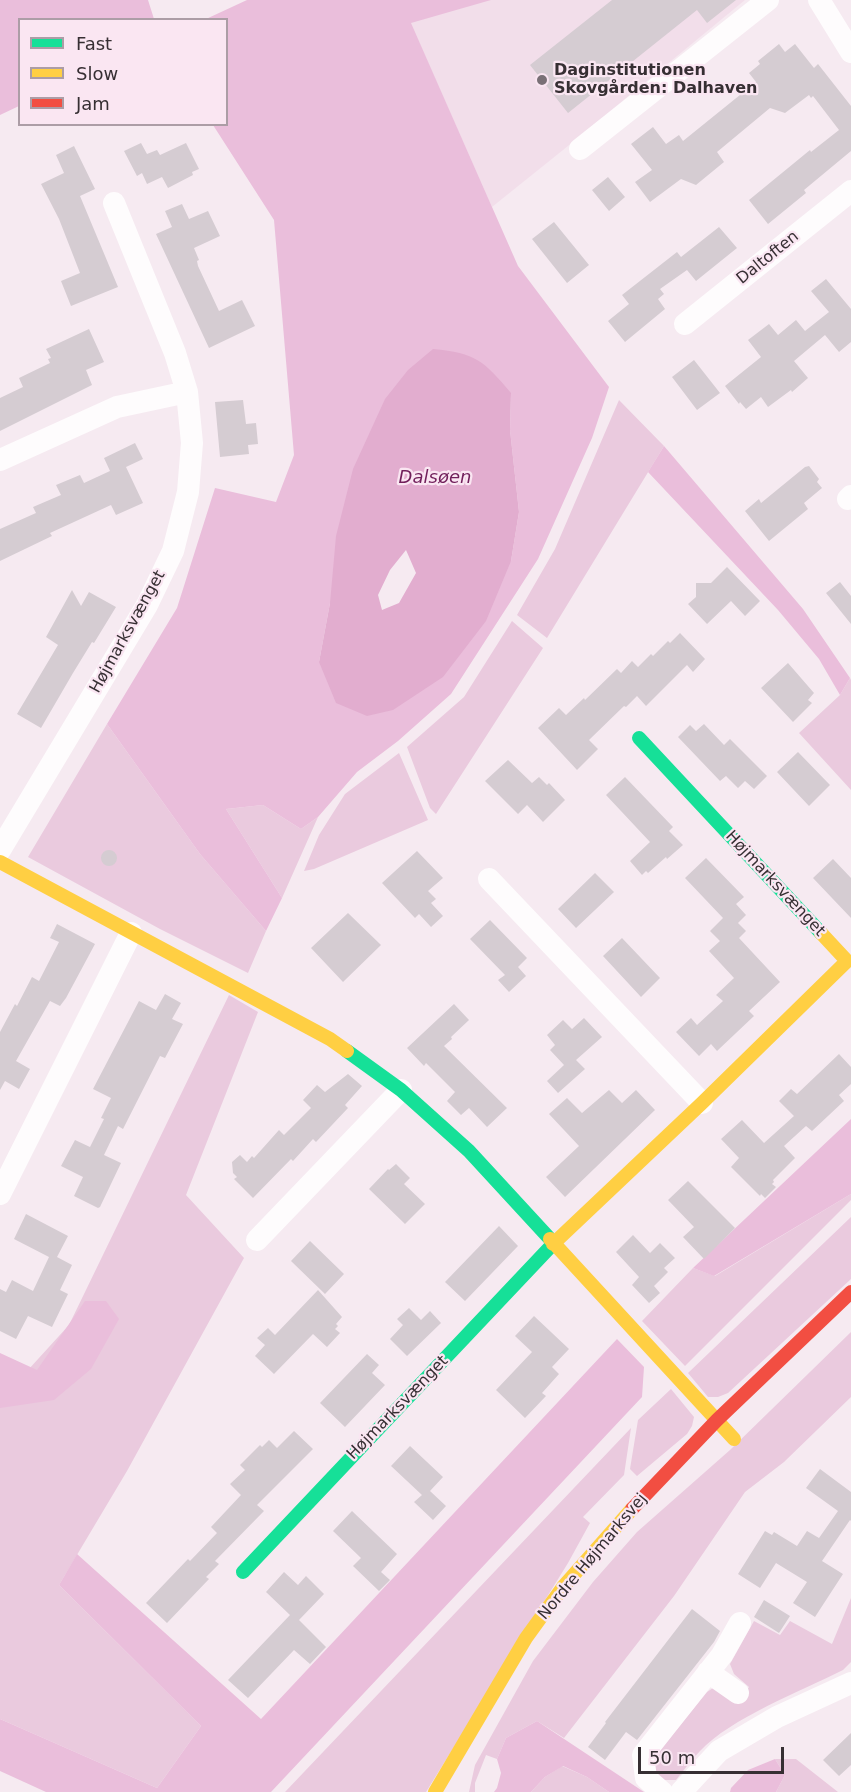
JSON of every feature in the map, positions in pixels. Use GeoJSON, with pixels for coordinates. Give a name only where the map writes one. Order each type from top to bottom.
{"type":"FeatureCollection","features":[{"type":"Feature","properties":{"kind":"street"},"geometry":{"type":"LineString","coordinates":[[580,149],[768,0]]}},
{"type":"Feature","properties":{"kind":"street"},"geometry":{"type":"LineString","coordinates":[[819,0],[851,52]]}},
{"type":"Feature","properties":{"kind":"street","name":"Daltoften"},"geometry":{"type":"LineString","coordinates":[[685,324],[851,191]]}},
{"type":"Feature","properties":{"kind":"street","name":"Højmarksvænget"},"geometry":{"type":"LineString","coordinates":[[0,850],[147,605],[173,551],[188,492],[192,443],[187,392],[175,353],[114,203]]}},
{"type":"Feature","properties":{"kind":"street"},"geometry":{"type":"LineString","coordinates":[[0,460],[117,407],[187,392]]}},
{"type":"Feature","properties":{"kind":"street","name":"Højmarksvænget"},"geometry":{"type":"LineString","coordinates":[[243,1572],[554,1243],[847,961],[639,738]]}},
{"type":"Feature","properties":{"kind":"street"},"geometry":{"type":"LineString","coordinates":[[0,862],[330,1039],[401,1090],[469,1151],[734,1439]]}},
{"type":"Feature","properties":{"kind":"street"},"geometry":{"type":"LineString","coordinates":[[489,879],[702,1103]]}},
{"type":"Feature","properties":{"kind":"street"},"geometry":{"type":"LineString","coordinates":[[0,1194],[131,933]]}},
{"type":"Feature","properties":{"kind":"street"},"geometry":{"type":"LineString","coordinates":[[257,1240],[401,1090]]}},
{"type":"Feature","properties":{"kind":"street","name":"Nordre Højmarksvej"},"geometry":{"type":"LineString","coordinates":[[435,1792],[526,1638],[563,1587],[610,1532],[717,1420],[851,1292]]}},
{"type":"Feature","properties":{"kind":"street"},"geometry":{"type":"LineString","coordinates":[[663,1792],[645,1778],[643,1755],[722,1655],[740,1623]]}},
{"type":"Feature","properties":{"kind":"street"},"geometry":{"type":"LineString","coordinates":[[708,1672],[738,1693]]}},
{"type":"Feature","properties":{"kind":"street"},"geometry":{"type":"LineString","coordinates":[[681,1792],[705,1765],[727,1746],[812,1699],[851,1683]]}},
{"type":"Feature","properties":{"kind":"street","name":"Nordre Højmarksvej"},"geometry":{"type":"LineString","coordinates":[[450,1792],[468,1737]]}},
{"type":"Feature","properties":{"kind":"shaded area"},"geometry":{"type":"Polygon","coordinates":[[[0,0],[148,0],[154,18],[18,18],[18,106],[0,115],[0,0]]]}},
{"type":"Feature","properties":{"kind":"shaded area"},"geometry":{"type":"Polygon","coordinates":[[[247,0],[491,0],[411,23],[518,266],[609,387],[592,438],[538,559],[451,694],[398,741],[357,772],[318,817],[301,829],[263,805],[226,809],[282,898],[266,931],[200,854],[107,724],[177,608],[215,488],[276,502],[294,455],[274,220],[214,126],[228,126],[228,18],[208,18],[247,0]],[[511,393],[330,603],[319,662],[511,561],[519,512],[510,430],[511,393]]]}},
{"type":"Feature","properties":{"kind":"shaded area","name":"Daginstitutionen Skovgården: Dalhaven"},"geometry":{"type":"Polygon","coordinates":[[[448,0],[745,0],[492,207],[404,9],[448,0]]]}},
{"type":"Feature","properties":{"kind":"shaded area"},"geometry":{"type":"Polygon","coordinates":[[[619,400],[664,446],[547,638],[517,615],[555,549],[619,400]]]}},
{"type":"Feature","properties":{"kind":"shaded area"},"geometry":{"type":"Polygon","coordinates":[[[664,446],[803,609],[850,678],[840,695],[819,659],[778,610],[648,472],[664,446]]]}},
{"type":"Feature","properties":{"kind":"shaded area"},"geometry":{"type":"Polygon","coordinates":[[[512,621],[543,648],[436,814],[430,808],[407,747],[464,697],[512,621]]]}},
{"type":"Feature","properties":{"kind":"shaded area"},"geometry":{"type":"Polygon","coordinates":[[[850,678],[851,790],[799,733],[840,695],[850,678]]]}},
{"type":"Feature","properties":{"kind":"shaded area"},"geometry":{"type":"Polygon","coordinates":[[[107,724],[200,854],[266,931],[248,973],[160,929],[28,857],[107,724]]]}},
{"type":"Feature","properties":{"kind":"shaded area"},"geometry":{"type":"Polygon","coordinates":[[[399,753],[428,820],[314,869],[304,871],[319,835],[345,794],[399,753]]]}},
{"type":"Feature","properties":{"kind":"shaded area"},"geometry":{"type":"Polygon","coordinates":[[[263,805],[301,829],[318,817],[282,898],[226,809],[263,805]]]}},
{"type":"Feature","properties":{"kind":"shaded area"},"geometry":{"type":"Polygon","coordinates":[[[229,995],[258,1012],[186,1195],[244,1258],[127,1471],[59,1585],[201,1726],[157,1788],[0,1719],[0,1383],[18,1381],[69,1325],[229,995]]]}},
{"type":"Feature","properties":{"kind":"shaded area"},"geometry":{"type":"Polygon","coordinates":[[[851,1119],[851,1194],[714,1276],[693,1268],[851,1119]]]}},
{"type":"Feature","properties":{"kind":"shaded area"},"geometry":{"type":"Polygon","coordinates":[[[851,1194],[851,1200],[685,1366],[642,1321],[693,1268],[715,1276],[851,1194]]]}},
{"type":"Feature","properties":{"kind":"shaded area"},"geometry":{"type":"Polygon","coordinates":[[[851,1217],[851,1279],[728,1393],[718,1397],[708,1397],[688,1373],[851,1217]]]}},
{"type":"Feature","properties":{"kind":"shaded area"},"geometry":{"type":"Polygon","coordinates":[[[85,1301],[106,1301],[119,1319],[91,1369],[54,1400],[0,1408],[0,1353],[37,1370],[85,1301]]]}},
{"type":"Feature","properties":{"kind":"shaded area"},"geometry":{"type":"Polygon","coordinates":[[[851,1332],[851,1397],[784,1462],[745,1492],[674,1596],[564,1738],[537,1721],[506,1738],[497,1759],[486,1755],[475,1783],[475,1792],[469,1792],[475,1765],[533,1661],[593,1582],[637,1532],[730,1450],[851,1332]]]}},
{"type":"Feature","properties":{"kind":"shaded area"},"geometry":{"type":"Polygon","coordinates":[[[617,1339],[644,1367],[642,1397],[271,1792],[46,1792],[0,1771],[0,1719],[157,1788],[201,1726],[59,1585],[77,1554],[261,1719],[617,1339]]]}},
{"type":"Feature","properties":{"kind":"shaded area"},"geometry":{"type":"Polygon","coordinates":[[[671,1389],[694,1417],[692,1426],[687,1434],[637,1476],[630,1469],[638,1420],[671,1389]]]}},
{"type":"Feature","properties":{"kind":"shaded area"},"geometry":{"type":"Polygon","coordinates":[[[631,1428],[624,1475],[583,1517],[590,1523],[568,1563],[426,1792],[285,1792],[631,1428]]]}},
{"type":"Feature","properties":{"kind":"shaded area"},"geometry":{"type":"Polygon","coordinates":[[[851,1598],[851,1662],[843,1670],[767,1706],[730,1727],[700,1751],[676,1780],[663,1780],[652,1768],[656,1755],[707,1692],[713,1688],[739,1702],[749,1687],[734,1674],[730,1664],[754,1621],[780,1635],[790,1621],[832,1644],[851,1598]]]}},
{"type":"Feature","properties":{"kind":"shaded area"},"geometry":{"type":"Polygon","coordinates":[[[537,1721],[644,1792],[609,1792],[587,1777],[563,1766],[545,1777],[531,1792],[494,1792],[501,1773],[497,1759],[506,1738],[537,1721]]]}},
{"type":"Feature","properties":{"kind":"shaded area"},"geometry":{"type":"Polygon","coordinates":[[[775,1759],[796,1759],[838,1792],[776,1792],[785,1775],[775,1759]]]}},
{"type":"Feature","properties":{"kind":"shaded area"},"geometry":{"type":"Polygon","coordinates":[[[775,1759],[785,1775],[776,1792],[730,1792],[748,1770],[775,1759]]]}},
{"type":"Feature","properties":{"kind":"shaded area"},"geometry":{"type":"Polygon","coordinates":[[[562,1766],[587,1777],[609,1792],[531,1792],[545,1777],[562,1766]]]}},
{"type":"Feature","properties":{"kind":"water","name":"Dalsøen"},"geometry":{"type":"Polygon","coordinates":[[[433,349],[460,353],[486,366],[511,393],[510,430],[519,512],[511,561],[486,621],[443,677],[393,710],[367,716],[336,703],[319,662],[330,603],[336,536],[353,469],[385,399],[408,370],[433,349]],[[406,550],[390,570],[378,595],[382,610],[399,603],[416,573],[406,550]]]}},
{"type":"Feature","properties":{"kind":"building"},"geometry":{"type":"Polygon","coordinates":[[[612,0],[736,0],[707,23],[697,10],[568,113],[530,65],[612,0]]]}},
{"type":"Feature","properties":{"kind":"building"},"geometry":{"type":"Polygon","coordinates":[[[779,44],[785,52],[795,44],[814,68],[818,64],[851,106],[851,151],[804,190],[806,193],[768,224],[749,200],[810,150],[811,152],[839,130],[813,96],[811,98],[809,95],[785,113],[770,108],[717,152],[724,162],[696,185],[681,179],[650,202],[635,182],[652,170],[631,144],[653,127],[666,144],[679,135],[683,141],[756,82],[749,73],[760,64],[758,61],[779,44]]]}},
{"type":"Feature","properties":{"kind":"building"},"geometry":{"type":"Polygon","coordinates":[[[141,143],[147,154],[157,150],[160,155],[186,143],[199,169],[192,172],[193,175],[168,188],[162,177],[147,184],[142,173],[137,176],[124,151],[141,143]]]}},
{"type":"Feature","properties":{"kind":"building"},"geometry":{"type":"Polygon","coordinates":[[[74,146],[95,189],[80,196],[118,287],[71,306],[61,281],[80,273],[59,219],[41,184],[64,173],[56,155],[74,146]]]}},
{"type":"Feature","properties":{"kind":"building"},"geometry":{"type":"Polygon","coordinates":[[[608,177],[625,197],[609,211],[592,190],[608,177]]]}},
{"type":"Feature","properties":{"kind":"building"},"geometry":{"type":"Polygon","coordinates":[[[182,204],[189,219],[208,211],[220,236],[194,248],[199,260],[197,261],[198,266],[219,311],[242,300],[255,326],[209,348],[156,234],[172,227],[165,211],[182,204]]]}},
{"type":"Feature","properties":{"kind":"building"},"geometry":{"type":"Polygon","coordinates":[[[554,222],[589,265],[567,283],[532,239],[554,222]]]}},
{"type":"Feature","properties":{"kind":"building"},"geometry":{"type":"Polygon","coordinates":[[[719,227],[737,248],[696,281],[687,270],[660,289],[664,294],[658,299],[665,309],[625,342],[608,321],[629,304],[622,295],[677,252],[681,257],[719,227]]]}},
{"type":"Feature","properties":{"kind":"building"},"geometry":{"type":"Polygon","coordinates":[[[826,279],[851,309],[851,342],[839,352],[825,335],[794,361],[808,378],[792,392],[791,390],[768,407],[761,397],[746,409],[725,386],[761,357],[748,340],[769,324],[778,335],[796,320],[805,331],[829,312],[811,291],[826,279]]]}},
{"type":"Feature","properties":{"kind":"building"},"geometry":{"type":"Polygon","coordinates":[[[89,329],[104,362],[86,370],[92,385],[0,431],[0,398],[23,387],[19,378],[50,363],[48,359],[51,358],[46,349],[89,329]]]}},
{"type":"Feature","properties":{"kind":"building"},"geometry":{"type":"Polygon","coordinates":[[[694,360],[720,393],[697,410],[672,377],[694,360]]]}},
{"type":"Feature","properties":{"kind":"building"},"geometry":{"type":"Polygon","coordinates":[[[243,400],[246,424],[256,423],[258,444],[248,445],[249,454],[220,457],[215,402],[243,400]]]}},
{"type":"Feature","properties":{"kind":"building"},"geometry":{"type":"Polygon","coordinates":[[[135,443],[143,459],[126,467],[143,503],[116,515],[111,505],[50,533],[52,536],[0,561],[0,529],[36,513],[33,507],[61,495],[56,485],[80,475],[84,483],[110,471],[104,458],[135,443]]]}},
{"type":"Feature","properties":{"kind":"building"},"geometry":{"type":"Polygon","coordinates":[[[809,466],[819,479],[817,482],[822,488],[804,503],[808,509],[769,541],[745,511],[759,499],[761,503],[809,466]]]}},
{"type":"Feature","properties":{"kind":"building"},"geometry":{"type":"Polygon","coordinates":[[[727,567],[760,601],[745,616],[731,601],[707,624],[688,604],[696,597],[696,583],[711,583],[727,567]]]}},
{"type":"Feature","properties":{"kind":"building"},"geometry":{"type":"Polygon","coordinates":[[[840,582],[851,596],[851,624],[826,593],[840,582]]]}},
{"type":"Feature","properties":{"kind":"building"},"geometry":{"type":"Polygon","coordinates":[[[72,590],[81,606],[89,592],[116,607],[94,643],[92,642],[41,728],[17,714],[58,645],[46,637],[72,590]]]}},
{"type":"Feature","properties":{"kind":"building"},"geometry":{"type":"Polygon","coordinates":[[[680,633],[705,659],[693,672],[687,665],[646,706],[637,696],[626,707],[624,706],[589,740],[598,749],[577,770],[538,728],[559,708],[566,715],[617,669],[621,673],[632,661],[638,667],[651,654],[653,656],[680,633]]]}},
{"type":"Feature","properties":{"kind":"building"},"geometry":{"type":"Polygon","coordinates":[[[788,663],[814,693],[808,700],[812,703],[793,722],[761,688],[788,663]]]}},
{"type":"Feature","properties":{"kind":"building"},"geometry":{"type":"Polygon","coordinates":[[[704,724],[724,745],[730,739],[767,776],[754,789],[745,781],[738,788],[726,776],[720,781],[678,737],[690,725],[696,731],[704,724]]]}},
{"type":"Feature","properties":{"kind":"building"},"geometry":{"type":"Polygon","coordinates":[[[798,752],[830,785],[809,806],[777,772],[798,752]]]}},
{"type":"Feature","properties":{"kind":"building"},"geometry":{"type":"Polygon","coordinates":[[[508,760],[532,783],[539,777],[547,785],[549,783],[565,800],[543,822],[527,805],[518,814],[485,781],[508,760]]]}},
{"type":"Feature","properties":{"kind":"building"},"geometry":{"type":"Polygon","coordinates":[[[625,777],[673,827],[669,831],[683,845],[648,873],[646,871],[642,875],[630,861],[650,842],[606,795],[625,777]]]}},
{"type":"Feature","properties":{"kind":"building"},"geometry":{"type":"Polygon","coordinates":[[[109,850],[115,852],[117,858],[115,864],[109,866],[103,864],[101,858],[103,852],[109,850]]]}},
{"type":"Feature","properties":{"kind":"building"},"geometry":{"type":"Polygon","coordinates":[[[417,851],[443,878],[428,891],[436,899],[431,903],[443,916],[431,927],[419,914],[415,918],[382,883],[417,851]]]}},
{"type":"Feature","properties":{"kind":"building"},"geometry":{"type":"Polygon","coordinates":[[[706,858],[744,897],[736,904],[746,915],[738,923],[746,931],[739,938],[780,982],[749,1011],[754,1016],[717,1051],[711,1044],[699,1056],[676,1032],[691,1018],[697,1025],[723,1001],[716,995],[734,978],[709,951],[720,941],[710,931],[723,918],[685,878],[706,858]]]}},
{"type":"Feature","properties":{"kind":"building"},"geometry":{"type":"Polygon","coordinates":[[[833,859],[851,878],[851,918],[813,878],[833,859]]]}},
{"type":"Feature","properties":{"kind":"building"},"geometry":{"type":"Polygon","coordinates":[[[595,873],[614,892],[576,928],[558,909],[595,873]]]}},
{"type":"Feature","properties":{"kind":"building"},"geometry":{"type":"Polygon","coordinates":[[[348,913],[381,945],[343,982],[311,948],[348,913]]]}},
{"type":"Feature","properties":{"kind":"building"},"geometry":{"type":"Polygon","coordinates":[[[490,920],[527,958],[518,967],[526,976],[509,992],[498,980],[505,975],[470,939],[490,920]]]}},
{"type":"Feature","properties":{"kind":"building"},"geometry":{"type":"Polygon","coordinates":[[[57,924],[95,944],[66,998],[60,1006],[50,1001],[16,1061],[30,1069],[19,1089],[5,1081],[0,1090],[0,1032],[32,977],[39,981],[59,942],[50,938],[57,924]]]}},
{"type":"Feature","properties":{"kind":"building"},"geometry":{"type":"Polygon","coordinates":[[[622,938],[660,978],[641,997],[603,956],[622,938]]]}},
{"type":"Feature","properties":{"kind":"building"},"geometry":{"type":"Polygon","coordinates":[[[165,994],[181,1003],[172,1019],[183,1024],[165,1058],[160,1056],[123,1129],[118,1126],[104,1155],[121,1163],[98,1208],[74,1196],[83,1177],[61,1166],[75,1140],[90,1147],[104,1119],[101,1118],[111,1098],[93,1089],[139,1001],[156,1010],[165,994]]]}},
{"type":"Feature","properties":{"kind":"building"},"geometry":{"type":"Polygon","coordinates":[[[454,1004],[469,1020],[444,1046],[507,1108],[487,1127],[469,1108],[461,1115],[447,1101],[455,1092],[407,1048],[454,1004]]]}},
{"type":"Feature","properties":{"kind":"building"},"geometry":{"type":"Polygon","coordinates":[[[584,1018],[602,1037],[576,1060],[585,1069],[558,1093],[547,1081],[564,1065],[550,1050],[555,1045],[547,1035],[563,1020],[572,1029],[584,1018]]]}},
{"type":"Feature","properties":{"kind":"building"},"geometry":{"type":"Polygon","coordinates":[[[839,1054],[851,1067],[851,1084],[839,1095],[844,1101],[812,1131],[806,1126],[784,1146],[795,1158],[773,1180],[772,1184],[776,1187],[765,1198],[761,1194],[760,1196],[731,1167],[739,1158],[721,1139],[742,1120],[764,1143],[794,1116],[779,1101],[791,1089],[797,1094],[839,1054]]]}},
{"type":"Feature","properties":{"kind":"building"},"geometry":{"type":"Polygon","coordinates":[[[348,1074],[362,1086],[345,1105],[348,1108],[316,1142],[313,1139],[253,1198],[234,1179],[237,1177],[233,1173],[232,1162],[240,1155],[247,1162],[252,1156],[254,1158],[279,1130],[284,1135],[311,1108],[303,1100],[317,1085],[325,1092],[348,1074]]]}},
{"type":"Feature","properties":{"kind":"building"},"geometry":{"type":"Polygon","coordinates":[[[609,1090],[622,1103],[636,1090],[655,1110],[565,1197],[546,1177],[579,1146],[549,1114],[567,1098],[582,1113],[609,1090]]]}},
{"type":"Feature","properties":{"kind":"building"},"geometry":{"type":"Polygon","coordinates":[[[396,1164],[410,1178],[404,1184],[425,1204],[405,1224],[369,1189],[396,1164]]]}},
{"type":"Feature","properties":{"kind":"building"},"geometry":{"type":"Polygon","coordinates":[[[688,1181],[735,1228],[704,1259],[683,1237],[694,1227],[668,1200],[688,1181]]]}},
{"type":"Feature","properties":{"kind":"building"},"geometry":{"type":"Polygon","coordinates":[[[26,1214],[68,1236],[57,1257],[72,1265],[60,1290],[68,1294],[52,1327],[28,1316],[16,1339],[0,1331],[0,1289],[6,1292],[12,1280],[33,1291],[49,1257],[14,1239],[26,1214]]]}},
{"type":"Feature","properties":{"kind":"building"},"geometry":{"type":"Polygon","coordinates":[[[499,1226],[518,1246],[465,1301],[445,1282],[499,1226]]]}},
{"type":"Feature","properties":{"kind":"building"},"geometry":{"type":"Polygon","coordinates":[[[633,1235],[650,1253],[660,1243],[675,1258],[664,1268],[668,1272],[654,1286],[660,1293],[649,1303],[632,1285],[639,1277],[616,1252],[633,1235]]]}},
{"type":"Feature","properties":{"kind":"building"},"geometry":{"type":"Polygon","coordinates":[[[310,1241],[344,1274],[325,1294],[291,1261],[310,1241]]]}},
{"type":"Feature","properties":{"kind":"building"},"geometry":{"type":"Polygon","coordinates":[[[318,1290],[342,1317],[335,1329],[340,1333],[327,1347],[313,1334],[274,1374],[255,1356],[265,1345],[257,1338],[268,1328],[275,1335],[318,1290]]]}},
{"type":"Feature","properties":{"kind":"building"},"geometry":{"type":"Polygon","coordinates":[[[409,1308],[421,1320],[430,1311],[441,1323],[407,1356],[390,1339],[403,1325],[397,1319],[409,1308]]]}},
{"type":"Feature","properties":{"kind":"building"},"geometry":{"type":"Polygon","coordinates":[[[534,1316],[569,1349],[552,1367],[559,1374],[542,1393],[546,1396],[525,1418],[496,1390],[532,1352],[515,1336],[534,1316]]]}},
{"type":"Feature","properties":{"kind":"building"},"geometry":{"type":"Polygon","coordinates":[[[367,1354],[379,1365],[372,1373],[385,1385],[345,1427],[320,1403],[367,1354]]]}},
{"type":"Feature","properties":{"kind":"building"},"geometry":{"type":"Polygon","coordinates":[[[294,1431],[313,1449],[257,1505],[264,1511],[215,1561],[219,1564],[206,1577],[209,1579],[167,1623],[146,1603],[188,1559],[190,1561],[217,1533],[211,1527],[241,1495],[230,1484],[245,1470],[240,1465],[260,1445],[262,1447],[269,1440],[277,1448],[294,1431]]]}},
{"type":"Feature","properties":{"kind":"building"},"geometry":{"type":"Polygon","coordinates":[[[410,1446],[443,1477],[430,1491],[446,1506],[433,1520],[414,1502],[422,1495],[391,1466],[410,1446]]]}},
{"type":"Feature","properties":{"kind":"building"},"geometry":{"type":"Polygon","coordinates":[[[820,1469],[851,1492],[851,1521],[822,1561],[843,1574],[815,1617],[793,1603],[807,1582],[776,1563],[760,1588],[738,1574],[765,1531],[772,1535],[774,1532],[797,1546],[807,1531],[819,1538],[838,1511],[806,1488],[820,1469]]]}},
{"type":"Feature","properties":{"kind":"building"},"geometry":{"type":"Polygon","coordinates":[[[352,1511],[397,1554],[381,1572],[390,1580],[379,1591],[353,1566],[361,1558],[333,1531],[352,1511]]]}},
{"type":"Feature","properties":{"kind":"building"},"geometry":{"type":"Polygon","coordinates":[[[284,1572],[298,1585],[306,1576],[324,1594],[299,1620],[326,1647],[310,1664],[294,1650],[248,1698],[228,1680],[290,1615],[266,1592],[284,1572]]]}},
{"type":"Feature","properties":{"kind":"building"},"geometry":{"type":"Polygon","coordinates":[[[764,1600],[790,1616],[779,1633],[754,1617],[764,1600]]]}},
{"type":"Feature","properties":{"kind":"building"},"geometry":{"type":"Polygon","coordinates":[[[692,1609],[720,1631],[714,1642],[637,1740],[626,1732],[605,1760],[588,1747],[692,1609]]]}},
{"type":"Feature","properties":{"kind":"building"},"geometry":{"type":"Polygon","coordinates":[[[851,1733],[851,1765],[839,1776],[823,1760],[851,1733]]]}},
{"type":"Feature","properties":{"kind":"traffic: fast"},"geometry":{"type":"LineString","coordinates":[[639,738],[821,933]]}},
{"type":"Feature","properties":{"kind":"traffic: fast"},"geometry":{"type":"LineString","coordinates":[[347,1051],[401,1090],[469,1151],[550,1239]]}},
{"type":"Feature","properties":{"kind":"traffic: fast"},"geometry":{"type":"LineString","coordinates":[[243,1572],[553,1244]]}},
{"type":"Feature","properties":{"kind":"traffic: slow"},"geometry":{"type":"LineString","coordinates":[[0,862],[330,1039],[347,1051]]}},
{"type":"Feature","properties":{"kind":"traffic: slow"},"geometry":{"type":"LineString","coordinates":[[553,1244],[847,961],[821,933]]}},
{"type":"Feature","properties":{"kind":"traffic: slow"},"geometry":{"type":"LineString","coordinates":[[550,1239],[734,1439]]}},
{"type":"Feature","properties":{"kind":"traffic: slow"},"geometry":{"type":"LineString","coordinates":[[435,1792],[526,1638],[563,1587],[632,1509]]}},
{"type":"Feature","properties":{"kind":"traffic: jam"},"geometry":{"type":"LineString","coordinates":[[632,1509],[717,1420],[851,1292]]}},
{"type":"Feature","properties":{"kind":"place","name":"Daginstitutionen Skovgården: Dalhaven"},"geometry":{"type":"Point","coordinates":[542,80]}}]}
